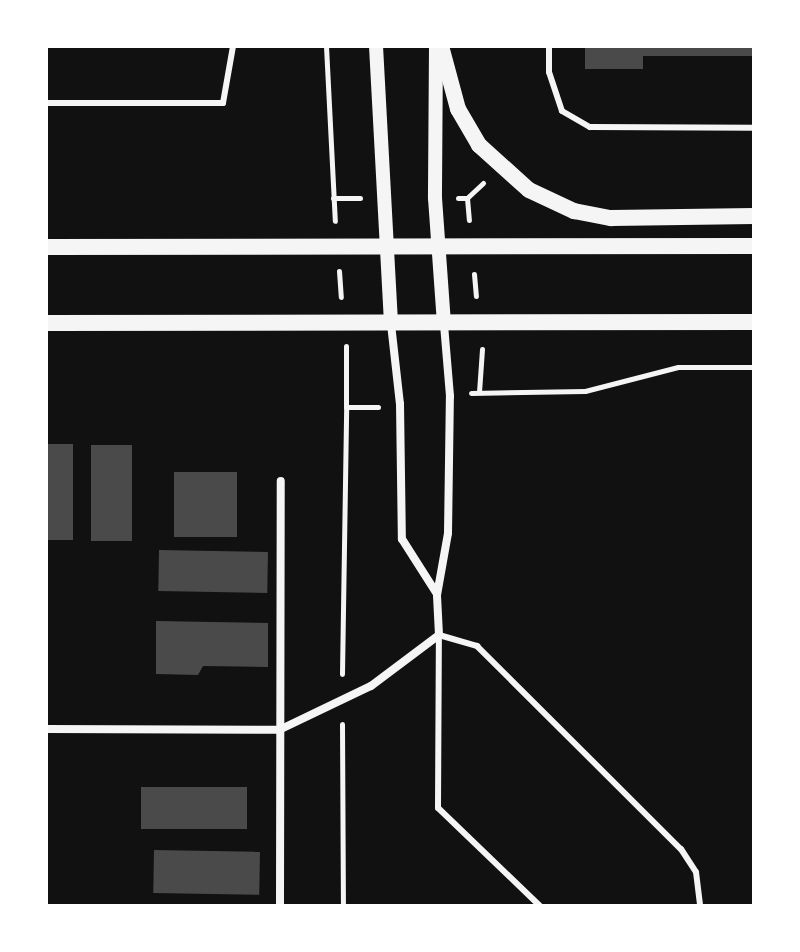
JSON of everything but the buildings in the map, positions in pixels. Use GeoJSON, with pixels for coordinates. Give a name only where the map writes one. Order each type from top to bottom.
{"type":"FeatureCollection","features":[{"type":"Feature","properties":{"kind":"main road"},"geometry":{"type":"LineString","coordinates":[[439,46],[458,109],[479,145],[529,190],[574,211],[611,218],[754,216]]}},
{"type":"Feature","properties":{"kind":"main road"},"geometry":{"type":"LineString","coordinates":[[46,247],[437,250],[754,246]]}},
{"type":"Feature","properties":{"kind":"main road"},"geometry":{"type":"LineString","coordinates":[[46,323],[754,322]]}},
{"type":"Feature","properties":{"kind":"street"},"geometry":{"type":"LineString","coordinates":[[376,46],[386,250],[400,404],[402,539],[437,595]]}},
{"type":"Feature","properties":{"kind":"street"},"geometry":{"type":"LineString","coordinates":[[46,729],[279,730],[404,666],[439,635],[437,595],[448,533],[450,396],[437,250],[439,46]]}},
{"type":"Feature","properties":{"kind":"street"},"geometry":{"type":"LineString","coordinates":[[280,906],[281,481]]}},
{"type":"Feature","properties":{"kind":"lane"},"geometry":{"type":"LineString","coordinates":[[46,103],[223,103],[233,46]]}},
{"type":"Feature","properties":{"kind":"lane"},"geometry":{"type":"LineString","coordinates":[[549,46],[549,72],[562,111],[590,127],[754,128]]}},
{"type":"Feature","properties":{"kind":"lane"},"geometry":{"type":"LineString","coordinates":[[540,906],[438,808],[439,635],[477,646],[681,849],[696,872],[700,906]]}},
{"type":"Feature","properties":{"kind":"path"},"geometry":{"type":"LineString","coordinates":[[326,46],[337,250],[349,372],[342,699],[343,906]]}},
{"type":"Feature","properties":{"kind":"path"},"geometry":{"type":"LineString","coordinates":[[472,392],[585,391],[678,367],[754,367]]}},
{"type":"Feature","properties":{"kind":"path"},"geometry":{"type":"LineString","coordinates":[[346,407],[381,407]]}}]}
